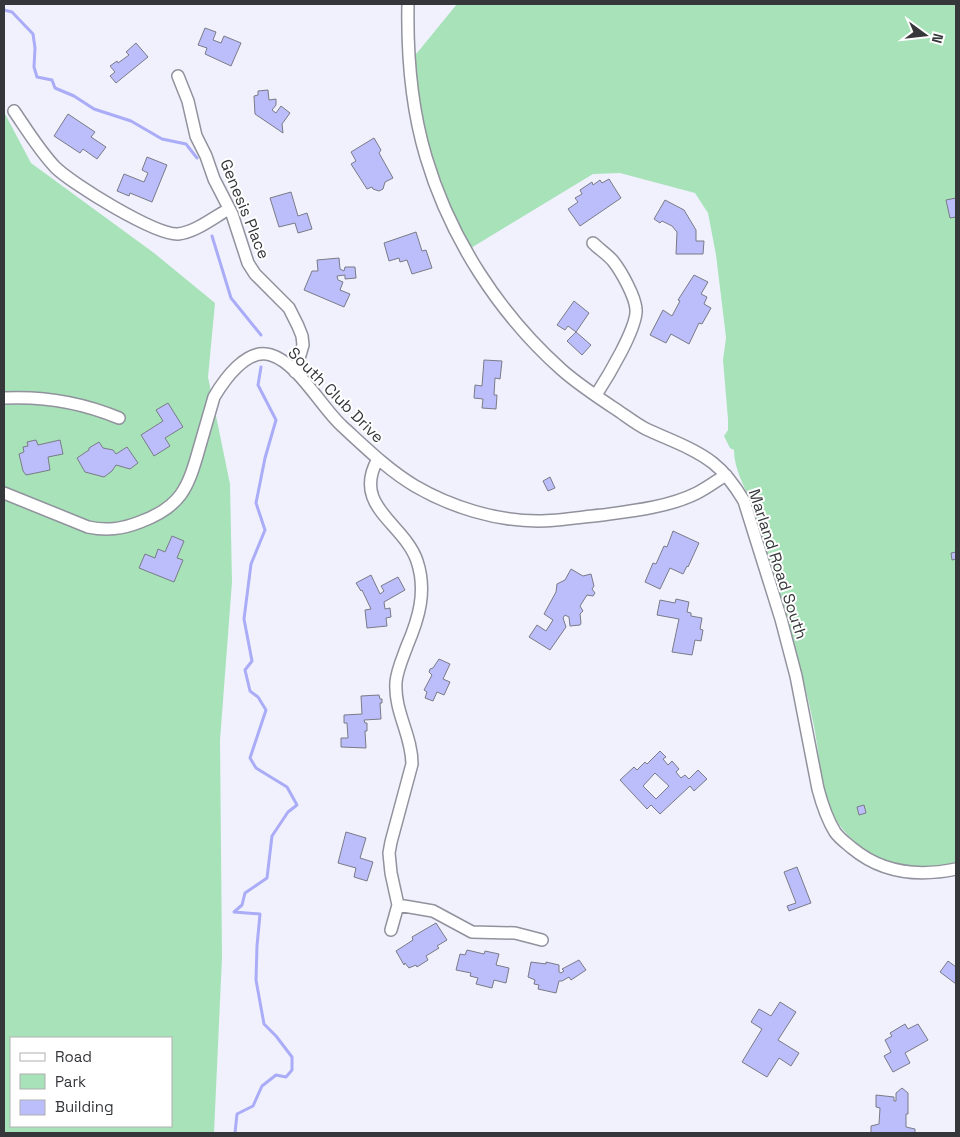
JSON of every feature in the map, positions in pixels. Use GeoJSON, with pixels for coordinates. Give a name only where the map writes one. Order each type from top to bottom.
{"type":"FeatureCollection","features":[{"type":"Feature","properties":{"kind":"street","name":"Marland Road South"},"geometry":{"type":"LineString","coordinates":[[408,4],[409,51],[416,114],[425,155],[437,193],[461,243],[519,326],[564,372],[643,427],[712,462],[726,475],[744,501],[781,619],[796,676],[818,789],[824,808],[836,833],[862,856],[889,869],[920,873],[956,869]]}},
{"type":"Feature","properties":{"kind":"street","name":"Genesis Place"},"geometry":{"type":"LineString","coordinates":[[178,76],[188,101],[196,136],[237,226],[248,263],[255,274],[289,308],[302,336],[303,345],[295,372]]}},
{"type":"Feature","properties":{"kind":"street"},"geometry":{"type":"LineString","coordinates":[[14,111],[38,146],[56,167],[70,179],[135,219],[165,232],[176,234],[195,228],[229,208]]}},
{"type":"Feature","properties":{"kind":"street"},"geometry":{"type":"LineString","coordinates":[[593,243],[613,261],[632,296],[637,311],[631,330],[596,395]]}},
{"type":"Feature","properties":{"kind":"street","name":"South Club Drive"},"geometry":{"type":"LineString","coordinates":[[4,493],[88,527],[101,530],[115,530],[150,518],[174,503],[188,486],[214,397],[232,371],[253,356],[269,354],[285,362],[335,420],[378,459],[414,485],[434,496],[488,515],[538,521],[620,512],[668,503],[697,493],[726,475]]}},
{"type":"Feature","properties":{"kind":"street"},"geometry":{"type":"LineString","coordinates":[[4,398],[26,396],[59,399],[100,410],[119,418]]}},
{"type":"Feature","properties":{"kind":"street"},"geometry":{"type":"LineString","coordinates":[[378,459],[372,471],[370,481],[372,492],[376,504],[385,519],[401,534],[412,550],[419,570],[422,593],[416,623],[398,669],[396,681],[397,703],[412,751],[412,764],[393,830],[389,853],[398,905],[391,930]]}},
{"type":"Feature","properties":{"kind":"street"},"geometry":{"type":"LineString","coordinates":[[398,905],[433,911],[472,932],[515,933],[542,940]]}},
{"type":"Feature","properties":{"kind":"green space"},"geometry":{"type":"Polygon","coordinates":[[[457,4],[956,4],[956,862],[923,868],[910,868],[888,863],[872,855],[852,839],[837,822],[826,796],[809,701],[790,628],[751,503],[738,470],[734,450],[730,448],[724,436],[728,430],[723,360],[726,338],[716,255],[708,213],[695,193],[620,173],[593,174],[471,248],[438,179],[424,130],[415,54],[457,4]]]}},
{"type":"Feature","properties":{"kind":"green space"},"geometry":{"type":"Polygon","coordinates":[[[4,112],[31,163],[154,253],[215,303],[208,377],[230,484],[232,582],[220,740],[222,957],[214,1133],[4,1133],[4,112]]]}},
{"type":"Feature","properties":{"kind":"building"},"geometry":{"type":"Polygon","coordinates":[[[205,28],[216,32],[213,40],[221,43],[224,36],[241,43],[231,66],[205,54],[207,48],[198,45],[205,28]]]}},
{"type":"Feature","properties":{"kind":"building"},"geometry":{"type":"Polygon","coordinates":[[[136,43],[148,57],[116,83],[110,76],[115,72],[110,66],[129,55],[126,52],[136,43]]]}},
{"type":"Feature","properties":{"kind":"building"},"geometry":{"type":"Polygon","coordinates":[[[268,90],[269,100],[276,99],[276,105],[272,110],[276,113],[281,106],[290,113],[282,124],[283,133],[255,114],[254,96],[258,95],[258,91],[268,90]]]}},
{"type":"Feature","properties":{"kind":"building"},"geometry":{"type":"Polygon","coordinates":[[[68,114],[95,132],[91,137],[106,147],[97,159],[83,149],[80,153],[54,136],[68,114]]]}},
{"type":"Feature","properties":{"kind":"building"},"geometry":{"type":"Polygon","coordinates":[[[374,138],[381,150],[379,153],[393,178],[385,182],[383,189],[379,191],[372,187],[367,189],[351,164],[356,161],[351,152],[374,138]]]}},
{"type":"Feature","properties":{"kind":"building"},"geometry":{"type":"Polygon","coordinates":[[[147,157],[167,165],[152,202],[130,193],[129,196],[117,191],[124,174],[144,182],[148,173],[142,170],[147,157]]]}},
{"type":"Feature","properties":{"kind":"building"},"geometry":{"type":"Polygon","coordinates":[[[609,179],[621,198],[580,226],[568,209],[578,202],[575,198],[582,194],[580,190],[592,182],[593,185],[600,180],[602,183],[609,179]]]}},
{"type":"Feature","properties":{"kind":"building"},"geometry":{"type":"Polygon","coordinates":[[[291,192],[298,216],[307,213],[312,229],[298,233],[295,223],[279,227],[270,198],[291,192]]]}},
{"type":"Feature","properties":{"kind":"building"},"geometry":{"type":"Polygon","coordinates":[[[956,198],[956,217],[950,218],[946,200],[956,198]]]}},
{"type":"Feature","properties":{"kind":"building"},"geometry":{"type":"Polygon","coordinates":[[[665,200],[684,210],[696,230],[696,241],[704,241],[703,254],[676,254],[677,232],[672,226],[662,221],[660,223],[654,219],[665,200]]]}},
{"type":"Feature","properties":{"kind":"building"},"geometry":{"type":"Polygon","coordinates":[[[416,232],[422,251],[426,250],[432,268],[412,274],[407,260],[400,262],[399,258],[389,261],[384,243],[416,232]]]}},
{"type":"Feature","properties":{"kind":"building"},"geometry":{"type":"Polygon","coordinates":[[[339,258],[340,269],[344,271],[345,267],[355,267],[356,278],[345,279],[345,275],[337,276],[338,280],[343,282],[340,290],[350,294],[344,307],[304,290],[312,271],[318,271],[317,260],[339,258]]]}},
{"type":"Feature","properties":{"kind":"building"},"geometry":{"type":"Polygon","coordinates":[[[694,275],[708,282],[701,294],[707,297],[704,304],[711,308],[702,324],[699,323],[689,344],[671,334],[666,343],[650,335],[663,310],[672,316],[680,301],[678,300],[694,275]]]}},
{"type":"Feature","properties":{"kind":"building"},"geometry":{"type":"Polygon","coordinates":[[[574,301],[589,313],[576,332],[568,326],[565,330],[557,325],[574,301]]]}},
{"type":"Feature","properties":{"kind":"building"},"geometry":{"type":"Polygon","coordinates":[[[576,332],[591,345],[582,355],[567,341],[576,332]]]}},
{"type":"Feature","properties":{"kind":"building"},"geometry":{"type":"Polygon","coordinates":[[[484,360],[502,361],[500,379],[495,378],[494,395],[497,395],[496,409],[482,408],[483,399],[474,398],[475,385],[482,386],[484,360]]]}},
{"type":"Feature","properties":{"kind":"building"},"geometry":{"type":"Polygon","coordinates":[[[168,403],[183,427],[165,438],[170,446],[154,456],[141,435],[163,421],[156,410],[168,403]]]}},
{"type":"Feature","properties":{"kind":"building"},"geometry":{"type":"Polygon","coordinates":[[[36,440],[38,445],[60,440],[63,454],[48,457],[50,470],[26,475],[23,471],[19,454],[24,452],[23,447],[28,446],[27,442],[36,440]]]}},
{"type":"Feature","properties":{"kind":"building"},"geometry":{"type":"Polygon","coordinates":[[[99,442],[103,448],[113,450],[116,454],[127,447],[138,463],[130,469],[116,465],[104,477],[85,472],[77,458],[99,442]]]}},
{"type":"Feature","properties":{"kind":"building"},"geometry":{"type":"Polygon","coordinates":[[[550,477],[555,488],[548,491],[543,481],[550,477]]]}},
{"type":"Feature","properties":{"kind":"building"},"geometry":{"type":"Polygon","coordinates":[[[673,531],[699,543],[683,574],[670,568],[660,589],[645,582],[653,563],[656,564],[664,546],[667,547],[673,531]]]}},
{"type":"Feature","properties":{"kind":"building"},"geometry":{"type":"Polygon","coordinates":[[[172,536],[184,541],[177,558],[183,560],[174,582],[139,568],[145,554],[155,558],[158,549],[165,552],[172,536]]]}},
{"type":"Feature","properties":{"kind":"building"},"geometry":{"type":"Polygon","coordinates":[[[956,552],[956,559],[952,560],[951,553],[956,552]]]}},
{"type":"Feature","properties":{"kind":"building"},"geometry":{"type":"Polygon","coordinates":[[[571,569],[583,576],[591,574],[594,586],[592,589],[595,593],[593,596],[587,595],[580,606],[583,611],[580,614],[580,625],[570,626],[569,617],[565,615],[563,618],[566,627],[550,650],[529,637],[537,625],[546,631],[553,620],[544,614],[556,592],[557,584],[565,580],[571,569]]]}},
{"type":"Feature","properties":{"kind":"building"},"geometry":{"type":"Polygon","coordinates":[[[371,575],[380,594],[384,591],[381,586],[398,577],[405,590],[384,602],[385,609],[390,608],[391,617],[386,618],[387,626],[367,628],[365,610],[371,609],[362,590],[356,583],[371,575]]]}},
{"type":"Feature","properties":{"kind":"building"},"geometry":{"type":"Polygon","coordinates":[[[676,599],[689,602],[687,612],[691,613],[691,616],[702,618],[700,629],[703,630],[701,641],[695,640],[692,655],[672,652],[679,619],[657,615],[660,600],[675,603],[676,599]]]}},
{"type":"Feature","properties":{"kind":"building"},"geometry":{"type":"Polygon","coordinates":[[[439,659],[450,664],[443,679],[450,682],[444,695],[437,692],[433,701],[425,698],[427,692],[424,690],[432,675],[429,672],[430,669],[433,668],[439,659]]]}},
{"type":"Feature","properties":{"kind":"building"},"geometry":{"type":"Polygon","coordinates":[[[379,695],[380,699],[382,699],[382,703],[380,703],[381,719],[364,720],[367,723],[367,731],[365,731],[366,748],[341,747],[341,738],[348,738],[347,723],[344,723],[344,715],[362,714],[361,696],[379,695]]]}},
{"type":"Feature","properties":{"kind":"building"},"geometry":{"type":"Polygon","coordinates":[[[660,751],[666,757],[663,759],[668,765],[672,761],[679,769],[676,772],[681,778],[685,775],[689,779],[698,770],[707,779],[694,791],[690,786],[660,814],[651,805],[647,809],[620,780],[634,767],[637,770],[645,762],[647,764],[660,751]],[[655,773],[643,786],[656,799],[669,786],[655,773]]]}},
{"type":"Feature","properties":{"kind":"building"},"geometry":{"type":"Polygon","coordinates":[[[864,805],[866,813],[859,815],[857,807],[864,805]]]}},
{"type":"Feature","properties":{"kind":"building"},"geometry":{"type":"Polygon","coordinates":[[[346,832],[366,838],[360,858],[373,862],[367,881],[354,877],[356,868],[338,863],[346,832]]]}},
{"type":"Feature","properties":{"kind":"building"},"geometry":{"type":"Polygon","coordinates":[[[797,867],[811,903],[789,911],[787,906],[796,903],[784,872],[797,867]]]}},
{"type":"Feature","properties":{"kind":"building"},"geometry":{"type":"Polygon","coordinates":[[[436,923],[447,940],[437,946],[439,948],[426,956],[428,960],[417,967],[416,965],[409,968],[405,963],[404,965],[396,951],[413,940],[412,937],[436,923]]]}},
{"type":"Feature","properties":{"kind":"building"},"geometry":{"type":"Polygon","coordinates":[[[467,950],[484,954],[485,951],[499,954],[496,965],[509,968],[506,983],[494,980],[492,988],[476,984],[478,978],[470,976],[471,973],[456,970],[460,954],[465,955],[467,950]]]}},
{"type":"Feature","properties":{"kind":"building"},"geometry":{"type":"Polygon","coordinates":[[[579,960],[586,970],[571,980],[569,977],[559,981],[556,993],[538,989],[539,985],[534,984],[535,980],[528,977],[531,962],[546,964],[546,962],[559,965],[559,972],[561,973],[564,971],[562,969],[579,960]]]}},
{"type":"Feature","properties":{"kind":"building"},"geometry":{"type":"Polygon","coordinates":[[[948,961],[956,967],[956,984],[940,972],[948,961]]]}},
{"type":"Feature","properties":{"kind":"building"},"geometry":{"type":"Polygon","coordinates":[[[780,1002],[796,1012],[778,1040],[799,1053],[791,1066],[779,1058],[767,1077],[742,1062],[762,1029],[751,1022],[759,1009],[771,1016],[780,1002]]]}},
{"type":"Feature","properties":{"kind":"building"},"geometry":{"type":"Polygon","coordinates":[[[905,1024],[908,1029],[918,1024],[928,1040],[905,1053],[910,1063],[893,1072],[884,1056],[891,1052],[885,1040],[892,1036],[890,1033],[905,1024]]]}},
{"type":"Feature","properties":{"kind":"building"},"geometry":{"type":"Polygon","coordinates":[[[902,1088],[908,1093],[906,1127],[915,1129],[915,1133],[871,1133],[871,1126],[879,1124],[880,1108],[876,1107],[876,1095],[894,1097],[894,1101],[896,1101],[896,1093],[902,1088]]]}},
{"type":"Feature","properties":{"kind":"waterway"},"geometry":{"type":"LineString","coordinates":[[4,10],[12,12],[33,34],[35,48],[34,67],[37,77],[52,80],[55,88],[74,96],[94,109],[131,121],[162,139],[186,144],[197,158]]}},
{"type":"Feature","properties":{"kind":"waterway"},"geometry":{"type":"LineString","coordinates":[[212,236],[231,298],[261,335]]}},
{"type":"Feature","properties":{"kind":"waterway"},"geometry":{"type":"LineString","coordinates":[[235,1133],[237,1114],[253,1106],[262,1086],[276,1075],[286,1077],[292,1070],[292,1057],[264,1024],[256,980],[260,914],[234,912],[242,905],[245,893],[267,878],[272,836],[288,812],[297,805],[287,787],[256,768],[250,758],[266,710],[258,697],[250,691],[245,670],[252,661],[244,619],[251,564],[265,530],[256,503],[265,458],[276,420],[258,385],[261,367]]}}]}
